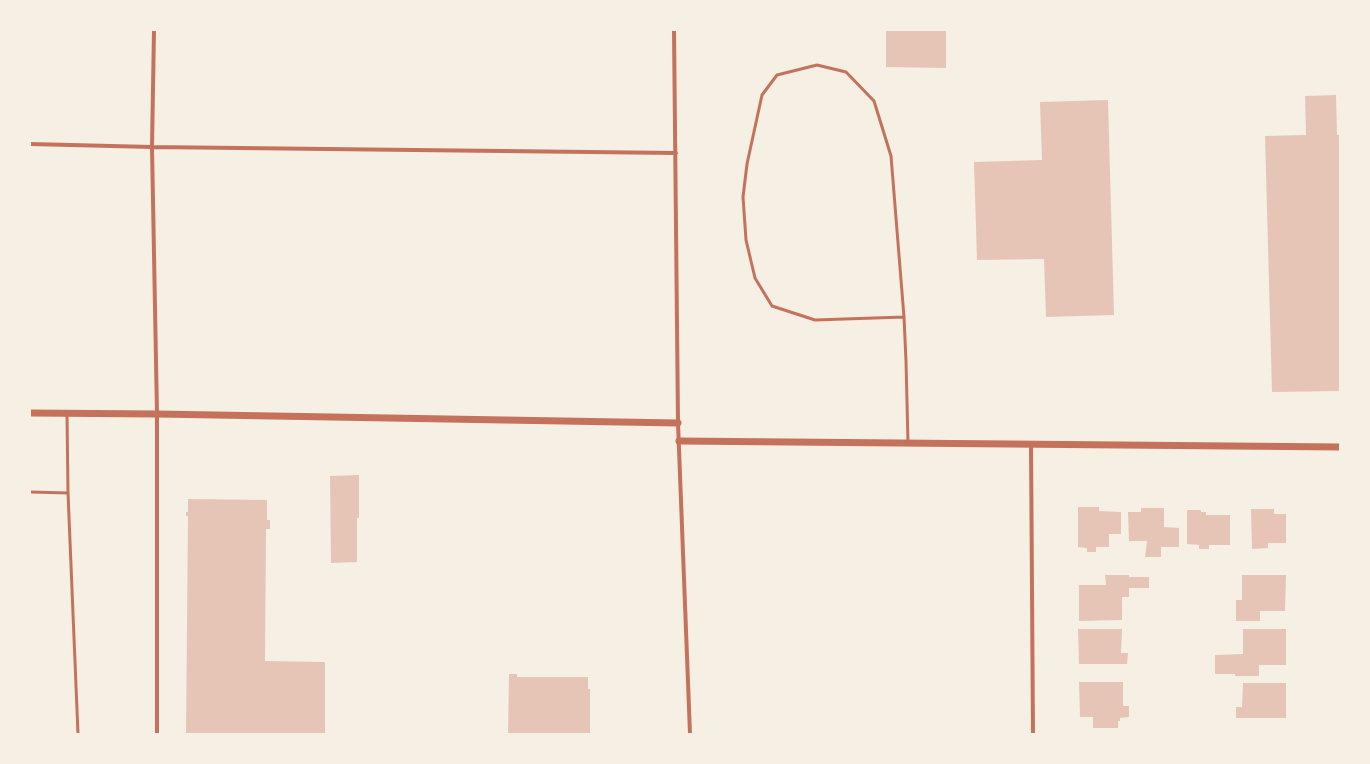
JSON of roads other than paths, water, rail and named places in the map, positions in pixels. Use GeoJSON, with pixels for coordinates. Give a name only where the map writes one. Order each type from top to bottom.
{"type":"FeatureCollection","features":[{"type":"Feature","properties":{"kind":"street"},"geometry":{"type":"LineString","coordinates":[[154,30],[152,147],[157,414],[157,734]]}},
{"type":"Feature","properties":{"kind":"street"},"geometry":{"type":"LineString","coordinates":[[674,30],[678,423],[690,734]]}},
{"type":"Feature","properties":{"kind":"street"},"geometry":{"type":"LineString","coordinates":[[30,144],[152,147],[676,153]]}},
{"type":"Feature","properties":{"kind":"street"},"geometry":{"type":"LineString","coordinates":[[30,414],[157,414],[678,423]]}},
{"type":"Feature","properties":{"kind":"street"},"geometry":{"type":"LineString","coordinates":[[679,441],[1340,447]]}},
{"type":"Feature","properties":{"kind":"street"},"geometry":{"type":"LineString","coordinates":[[1031,444],[1033,734]]}},
{"type":"Feature","properties":{"kind":"lane"},"geometry":{"type":"LineString","coordinates":[[904,317],[815,320],[772,306],[755,278],[746,240],[743,197],[746,170],[762,95],[778,75],[817,65],[846,72],[874,101],[891,156],[904,317],[908,443]]}},
{"type":"Feature","properties":{"kind":"lane"},"geometry":{"type":"LineString","coordinates":[[66,414],[78,734]]}},
{"type":"Feature","properties":{"kind":"lane"},"geometry":{"type":"LineString","coordinates":[[30,492],[68,493]]}}]}
